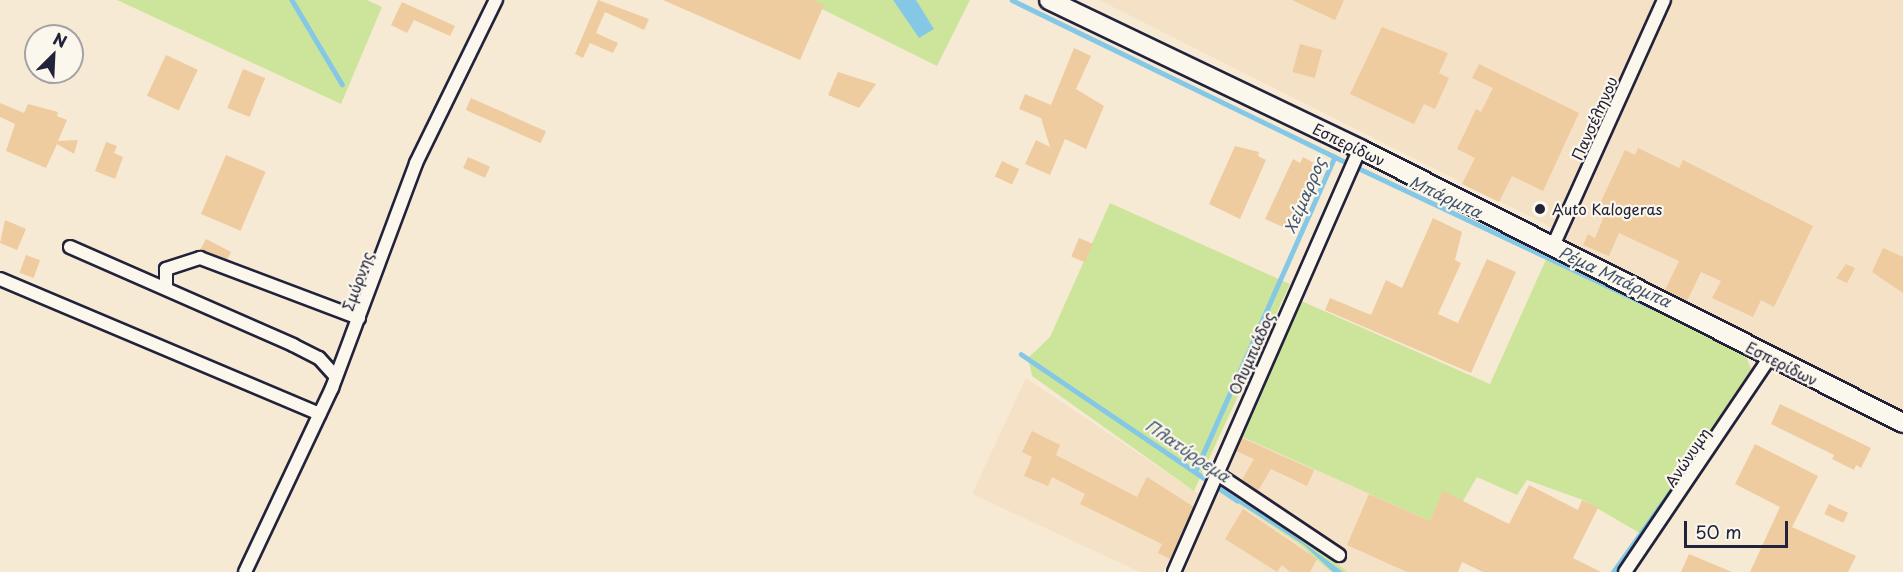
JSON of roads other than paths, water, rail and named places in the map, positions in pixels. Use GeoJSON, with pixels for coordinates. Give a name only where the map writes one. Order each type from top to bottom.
{"type":"FeatureCollection","features":[{"type":"Feature","properties":{"kind":"street","name":"Σμύρνης"},"geometry":{"type":"LineString","coordinates":[[245,572],[336,377],[416,163],[496,0]]}},
{"type":"Feature","properties":{"kind":"street","name":"Εσπερίδων"},"geometry":{"type":"LineString","coordinates":[[1048,0],[1360,149],[1552,248],[1903,423]]}},
{"type":"Feature","properties":{"kind":"street","name":"Πανσέληνου"},"geometry":{"type":"LineString","coordinates":[[1552,248],[1664,0]]}},
{"type":"Feature","properties":{"kind":"street","name":"Ολυμπιάδος"},"geometry":{"type":"LineString","coordinates":[[1174,572],[1216,472],[1360,149]]}},
{"type":"Feature","properties":{"kind":"street"},"geometry":{"type":"LineString","coordinates":[[70,247],[319,358],[336,377]]}},
{"type":"Feature","properties":{"kind":"street"},"geometry":{"type":"LineString","coordinates":[[166,288],[166,269],[200,258],[359,318]]}},
{"type":"Feature","properties":{"kind":"street"},"geometry":{"type":"LineString","coordinates":[[0,279],[320,414]]}},
{"type":"Feature","properties":{"kind":"street","name":"Ανώνυμη"},"geometry":{"type":"LineString","coordinates":[[1625,572],[1770,357]]}},
{"type":"Feature","properties":{"kind":"street"},"geometry":{"type":"LineString","coordinates":[[1216,472],[1339,555]]}},
{"type":"Feature","properties":{"kind":"water"},"geometry":{"type":"Polygon","coordinates":[[[893,0],[916,0],[934,29],[919,38],[893,0]]]}},
{"type":"Feature","properties":{"kind":"water"},"geometry":{"type":"Polygon","coordinates":[[[1215,488],[1258,509],[1343,572],[1333,572],[1304,545],[1215,488]]]}},
{"type":"Feature","properties":{"kind":"waterway"},"geometry":{"type":"LineString","coordinates":[[292,0],[342,84]]}},
{"type":"Feature","properties":{"kind":"waterway","name":"Χείμαρρος"},"geometry":{"type":"LineString","coordinates":[[1012,0],[1335,157],[1196,471]]}},
{"type":"Feature","properties":{"kind":"waterway","name":"Μπάρμπα"},"geometry":{"type":"LineString","coordinates":[[1335,157],[1655,308]]}},
{"type":"Feature","properties":{"kind":"waterway","name":"Πλατύρρεμα"},"geometry":{"type":"LineString","coordinates":[[1021,354],[1237,500]]}},
{"type":"Feature","properties":{"kind":"waterway","name":"Ρέμα Μπάρμπα"},"geometry":{"type":"LineString","coordinates":[[1613,572],[1707,440]]}},
{"type":"Feature","properties":{"kind":"place","name":"Auto Kalogeras"},"geometry":{"type":"Point","coordinates":[1540,209]}}]}
